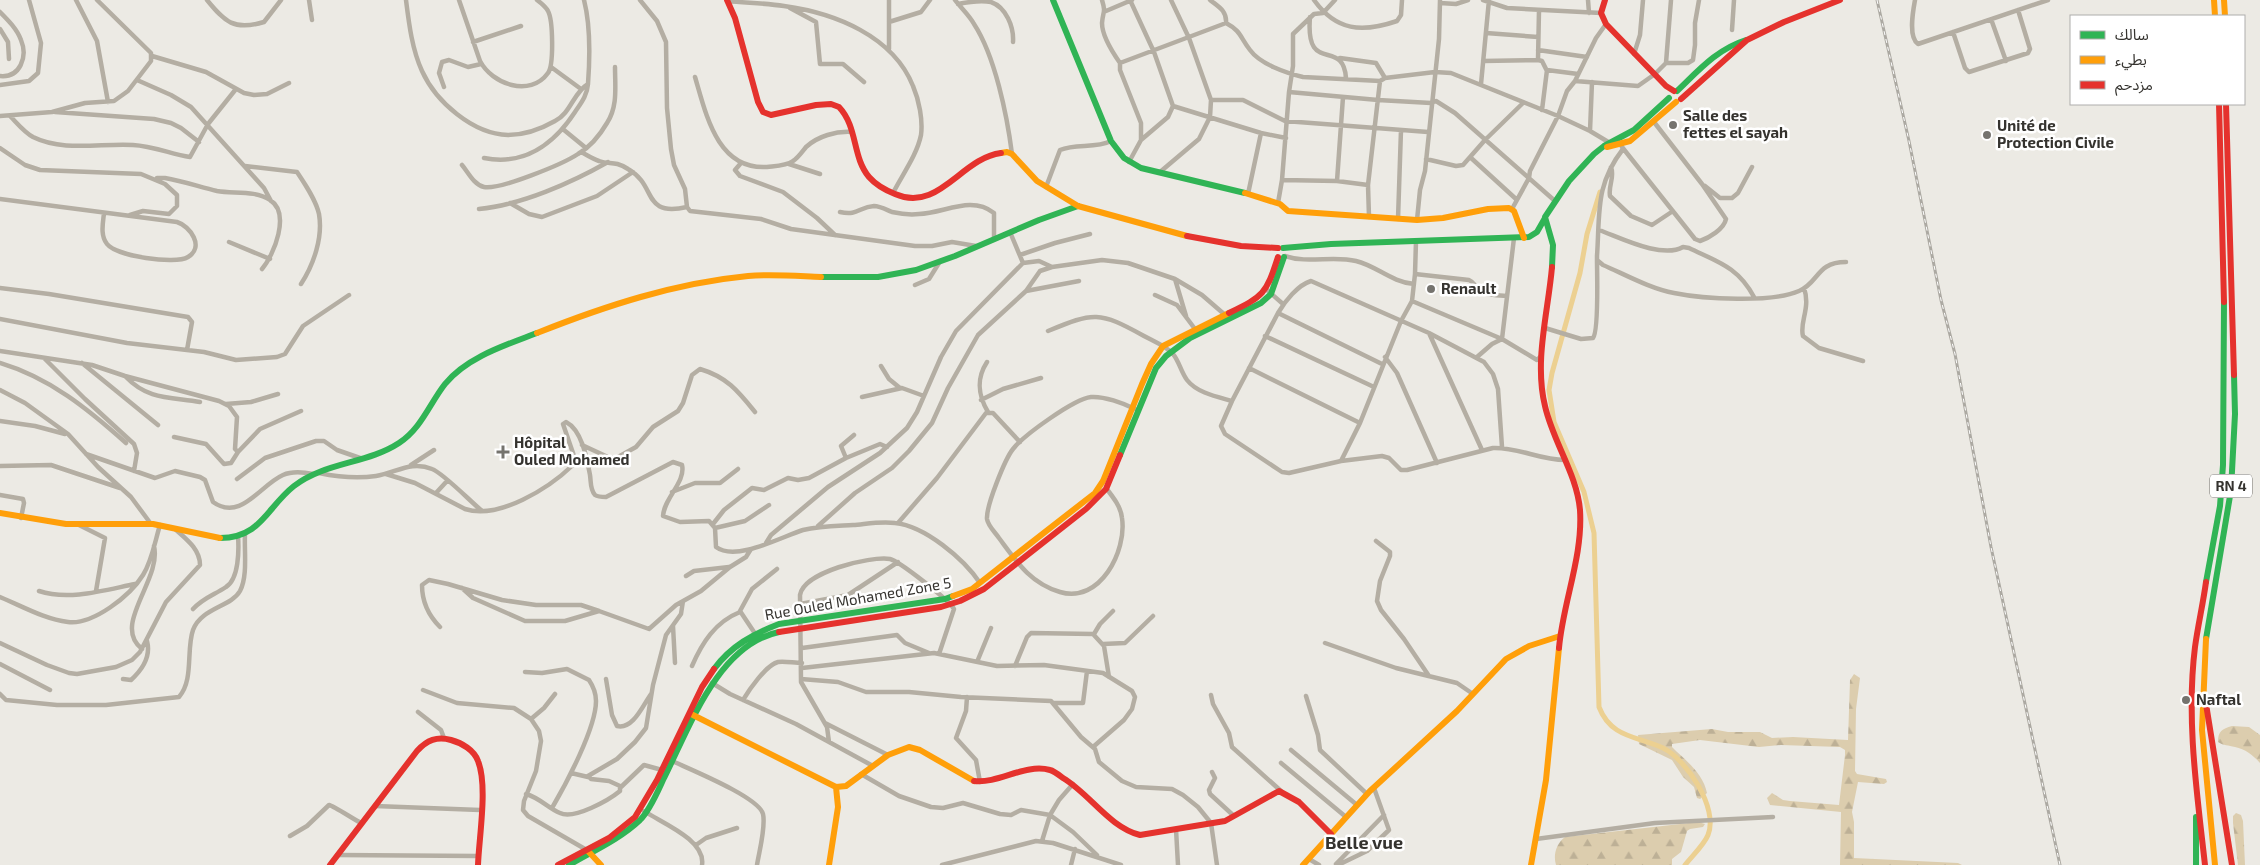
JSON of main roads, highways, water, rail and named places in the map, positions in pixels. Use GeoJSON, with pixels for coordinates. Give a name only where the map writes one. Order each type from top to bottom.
{"type":"FeatureCollection","features":[{"type":"Feature","properties":{"kind":"main road"},"geometry":{"type":"LineString","coordinates":[[727,0],[735,18],[758,102],[763,112],[776,114],[824,104],[834,105],[843,110],[865,171],[874,183],[892,193],[905,198],[923,198],[961,176],[986,157],[1003,152],[1012,154],[1026,171],[1046,187],[1078,206],[1202,239],[1261,248],[1281,254],[1299,247],[1524,238],[1534,235],[1569,181],[1600,149],[1630,141],[1748,40],[1784,22],[1840,0]]}},
{"type":"Feature","properties":{"kind":"main road"},"geometry":{"type":"LineString","coordinates":[[1053,0],[1111,141],[1118,152],[1129,162],[1158,174],[1248,194],[1278,203],[1288,211],[1296,212],[1417,220],[1443,218],[1488,209],[1512,209],[1524,238]]}},
{"type":"Feature","properties":{"kind":"main road"},"geometry":{"type":"LineString","coordinates":[[1605,0],[1601,13],[1606,24],[1679,100]]}},
{"type":"Feature","properties":{"kind":"main road"},"geometry":{"type":"LineString","coordinates":[[2214,0],[2215,15]]}},
{"type":"Feature","properties":{"kind":"main road"},"geometry":{"type":"LineString","coordinates":[[2224,0],[2225,15]]}},
{"type":"Feature","properties":{"kind":"main road"},"geometry":{"type":"LineString","coordinates":[[1600,149],[1618,144],[1716,56],[1738,42],[1748,40]]}},
{"type":"Feature","properties":{"kind":"main road"},"geometry":{"type":"LineString","coordinates":[[1672,94],[1680,92],[1679,100]]}},
{"type":"Feature","properties":{"kind":"main road","name":"RN 4"},"geometry":{"type":"LineString","coordinates":[[2205,865],[2196,782],[2192,702],[2195,647],[2218,515],[2223,465],[2225,337],[2219,105]]}},
{"type":"Feature","properties":{"kind":"main road","name":"RN 4"},"geometry":{"type":"LineString","coordinates":[[2215,865],[2202,730],[2202,684],[2205,643],[2231,490],[2235,414],[2226,105]]}},
{"type":"Feature","properties":{"kind":"main road"},"geometry":{"type":"LineString","coordinates":[[0,513],[22,518],[78,525],[160,525],[213,538],[241,535],[261,522],[292,488],[315,473],[386,450],[408,436],[448,382],[474,362],[541,331],[672,289],[745,276],[879,278],[904,274],[940,263],[1010,232],[1078,206]]}},
{"type":"Feature","properties":{"kind":"main road"},"geometry":{"type":"LineString","coordinates":[[1531,865],[1544,799],[1560,636],[1577,551],[1580,512],[1577,491],[1545,405],[1540,376],[1553,245],[1545,217]]}},
{"type":"Feature","properties":{"kind":"main road"},"geometry":{"type":"LineString","coordinates":[[1135,409],[1156,368],[1169,350],[1251,310],[1269,292],[1281,254]]}},
{"type":"Feature","properties":{"kind":"main road"},"geometry":{"type":"LineString","coordinates":[[973,592],[1104,487],[1151,364],[1162,346],[1195,328],[1251,303],[1269,292]]}},
{"type":"Feature","properties":{"kind":"main road"},"geometry":{"type":"LineString","coordinates":[[973,592],[980,583],[1014,560]]}},
{"type":"Feature","properties":{"kind":"main road","name":"Rue Ouled Mohamed Zone 5"},"geometry":{"type":"LineString","coordinates":[[692,715],[722,667],[750,642],[768,634],[801,624],[944,599],[973,592]]}},
{"type":"Feature","properties":{"kind":"main road","name":"Rue Ouled Mohamed Zone 5"},"geometry":{"type":"LineString","coordinates":[[567,863],[585,849],[627,824],[644,810],[715,666],[727,652],[754,632],[778,624],[801,624],[925,610],[951,604],[973,592]]}},
{"type":"Feature","properties":{"kind":"main road"},"geometry":{"type":"LineString","coordinates":[[1303,865],[1367,794],[1473,694],[1498,666],[1515,652],[1560,636]]}},
{"type":"Feature","properties":{"kind":"main road","name":"RN 4"},"geometry":{"type":"LineString","coordinates":[[2202,684],[2232,865]]}},
{"type":"Feature","properties":{"kind":"main road"},"geometry":{"type":"LineString","coordinates":[[692,715],[836,787],[846,786],[888,756],[904,748],[914,748],[969,780],[980,782],[1024,771],[1042,769],[1056,772],[1073,784],[1117,824],[1132,833],[1144,834],[1211,823],[1234,816],[1272,794],[1281,791],[1292,798],[1331,834]]}},
{"type":"Feature","properties":{"kind":"main road"},"geometry":{"type":"LineString","coordinates":[[330,865],[425,742],[444,738],[454,740],[467,748],[478,761],[481,773],[478,865]]}},
{"type":"Feature","properties":{"kind":"main road","name":"Rue Ouled Mohamed Zone 5"},"geometry":{"type":"LineString","coordinates":[[567,863],[592,853],[618,837],[641,819],[662,770],[670,760]]}},
{"type":"Feature","properties":{"kind":"main road"},"geometry":{"type":"LineString","coordinates":[[2196,782],[2196,865]]}},
{"type":"Feature","properties":{"kind":"main road"},"geometry":{"type":"LineString","coordinates":[[829,865],[838,807],[836,787]]}},
{"type":"Feature","properties":{"kind":"main road"},"geometry":{"type":"LineString","coordinates":[[585,849],[592,853],[601,865]]}},
{"type":"Feature","properties":{"kind":"main road"},"geometry":{"type":"LineString","coordinates":[[558,865],[567,863]]}},
{"type":"Feature","properties":{"kind":"waterway"},"geometry":{"type":"LineString","coordinates":[[1600,192],[1587,234],[1580,273],[1549,390],[1554,422],[1584,492],[1594,533],[1599,707],[1610,725],[1626,735],[1663,748],[1672,754],[1690,773],[1698,786],[1705,799],[1710,824],[1706,839],[1685,865]]}},
{"type":"Feature","properties":{"kind":"railway"},"geometry":{"type":"LineString","coordinates":[[1877,0],[1909,141],[1941,300],[1955,354],[1991,547],[2060,865]]}},
{"type":"Feature","properties":{"kind":"place","name":"Salle des fettes el sayah"},"geometry":{"type":"Point","coordinates":[1673,125]}},
{"type":"Feature","properties":{"kind":"place","name":"Unité de Protection Civile"},"geometry":{"type":"Point","coordinates":[1987,135]}},
{"type":"Feature","properties":{"kind":"place","name":"Renault"},"geometry":{"type":"Point","coordinates":[1431,289]}},
{"type":"Feature","properties":{"kind":"place","name":"Hôpital Ouled Mohamed"},"geometry":{"type":"Point","coordinates":[503,452]}},
{"type":"Feature","properties":{"kind":"place","name":"Naftal"},"geometry":{"type":"Point","coordinates":[2186,700]}},
{"type":"Feature","properties":{"kind":"district","name":"Belle vue"},"geometry":{"type":"Point","coordinates":[1364,843]}}]}
